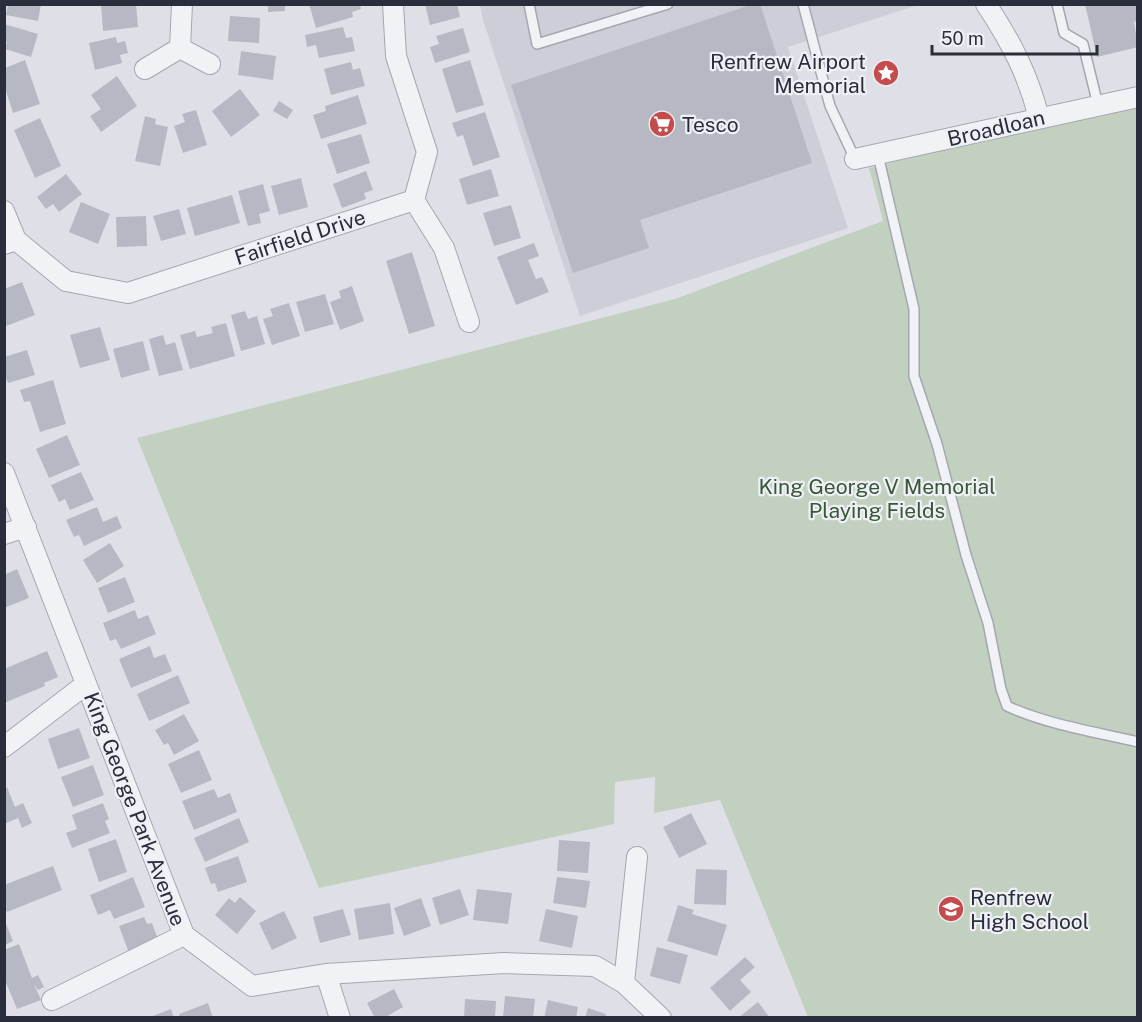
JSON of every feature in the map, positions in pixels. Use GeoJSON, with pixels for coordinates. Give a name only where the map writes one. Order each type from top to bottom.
{"type":"FeatureCollection","features":[{"type":"Feature","properties":{"kind":"street"},"geometry":{"type":"LineString","coordinates":[[180,48],[182,4]]}},
{"type":"Feature","properties":{"kind":"street"},"geometry":{"type":"LineString","coordinates":[[393,4],[396,56],[427,152],[414,200],[444,248],[469,322]]}},
{"type":"Feature","properties":{"kind":"street"},"geometry":{"type":"LineString","coordinates":[[986,4],[1009,39],[1032,90],[1039,118]]}},
{"type":"Feature","properties":{"kind":"street"},"geometry":{"type":"LineString","coordinates":[[180,48],[210,64]]}},
{"type":"Feature","properties":{"kind":"street"},"geometry":{"type":"LineString","coordinates":[[145,69],[180,48]]}},
{"type":"Feature","properties":{"kind":"street","name":"Broadloan"},"geometry":{"type":"LineString","coordinates":[[855,159],[1137,97]]}},
{"type":"Feature","properties":{"kind":"street","name":"Fairfield Drive"},"geometry":{"type":"LineString","coordinates":[[10,242],[66,281],[128,293],[414,200]]}},
{"type":"Feature","properties":{"kind":"street"},"geometry":{"type":"LineString","coordinates":[[4,211],[10,242]]}},
{"type":"Feature","properties":{"kind":"street","name":"King George Park Avenue"},"geometry":{"type":"LineString","coordinates":[[4,473],[184,935],[252,986],[326,974],[504,963],[595,966],[624,983],[661,1017]]}},
{"type":"Feature","properties":{"kind":"street"},"geometry":{"type":"LineString","coordinates":[[4,534],[26,526]]}},
{"type":"Feature","properties":{"kind":"street"},"geometry":{"type":"LineString","coordinates":[[4,747],[86,684]]}},
{"type":"Feature","properties":{"kind":"street"},"geometry":{"type":"LineString","coordinates":[[624,983],[637,856]]}},
{"type":"Feature","properties":{"kind":"street"},"geometry":{"type":"LineString","coordinates":[[52,1000],[184,935]]}},
{"type":"Feature","properties":{"kind":"street"},"geometry":{"type":"LineString","coordinates":[[326,974],[340,1017]]}},
{"type":"Feature","properties":{"kind":"lane"},"geometry":{"type":"LineString","coordinates":[[530,4],[537,44],[668,4]]}},
{"type":"Feature","properties":{"kind":"lane"},"geometry":{"type":"LineString","coordinates":[[803,4],[830,106],[855,159]]}},
{"type":"Feature","properties":{"kind":"lane"},"geometry":{"type":"LineString","coordinates":[[1057,4],[1064,33],[1083,44],[1098,105]]}},
{"type":"Feature","properties":{"kind":"lane"},"geometry":{"type":"LineString","coordinates":[[878,155],[915,309],[914,376],[937,444],[966,555],[988,623],[1001,689],[1007,706],[1078,728],[1137,742]]}},
{"type":"Feature","properties":{"kind":"shaded area"},"geometry":{"type":"Polygon","coordinates":[[[480,5],[918,5],[788,47],[848,228],[580,316],[480,5]]]}},
{"type":"Feature","properties":{"kind":"green space","name":"King George V Memorial Playing Fields"},"geometry":{"type":"Polygon","coordinates":[[[1137,105],[1137,1017],[808,1017],[720,800],[654,813],[655,777],[615,782],[614,824],[319,888],[137,438],[675,299],[883,221],[869,168],[1037,126],[1137,105]]]}},
{"type":"Feature","properties":{"kind":"building"},"geometry":{"type":"Polygon","coordinates":[[[8,4],[41,4],[38,21],[6,15],[8,4]]]}},
{"type":"Feature","properties":{"kind":"building"},"geometry":{"type":"Polygon","coordinates":[[[101,4],[136,4],[138,27],[103,31],[101,4]]]}},
{"type":"Feature","properties":{"kind":"building"},"geometry":{"type":"Polygon","coordinates":[[[268,4],[285,4],[285,11],[268,12],[268,4]]]}},
{"type":"Feature","properties":{"kind":"building"},"geometry":{"type":"Polygon","coordinates":[[[309,4],[360,4],[361,9],[352,12],[353,17],[316,28],[309,4]]]}},
{"type":"Feature","properties":{"kind":"building"},"geometry":{"type":"Polygon","coordinates":[[[425,4],[457,4],[460,17],[430,25],[425,4]]]}},
{"type":"Feature","properties":{"kind":"building","name":"Tesco"},"geometry":{"type":"Polygon","coordinates":[[[753,4],[760,4],[812,163],[640,220],[649,248],[573,273],[511,85],[753,4]]]}},
{"type":"Feature","properties":{"kind":"building"},"geometry":{"type":"Polygon","coordinates":[[[1085,4],[1136,4],[1138,21],[1134,22],[1138,47],[1097,57],[1085,4]]]}},
{"type":"Feature","properties":{"kind":"building"},"geometry":{"type":"Polygon","coordinates":[[[230,16],[260,18],[259,43],[228,41],[230,16]]]}},
{"type":"Feature","properties":{"kind":"building"},"geometry":{"type":"Polygon","coordinates":[[[4,24],[38,34],[31,57],[5,49],[7,42],[4,41],[4,24]]]}},
{"type":"Feature","properties":{"kind":"building"},"geometry":{"type":"Polygon","coordinates":[[[343,27],[346,38],[352,37],[355,51],[319,58],[316,45],[307,47],[305,35],[343,27]]]}},
{"type":"Feature","properties":{"kind":"building"},"geometry":{"type":"Polygon","coordinates":[[[463,28],[470,52],[435,63],[430,47],[439,44],[436,36],[463,28]]]}},
{"type":"Feature","properties":{"kind":"building"},"geometry":{"type":"Polygon","coordinates":[[[116,37],[117,43],[125,41],[128,53],[120,55],[122,63],[95,70],[89,43],[116,37]]]}},
{"type":"Feature","properties":{"kind":"building"},"geometry":{"type":"Polygon","coordinates":[[[241,51],[276,56],[273,80],[238,75],[241,51]]]}},
{"type":"Feature","properties":{"kind":"building"},"geometry":{"type":"Polygon","coordinates":[[[25,60],[40,104],[13,113],[5,88],[5,68],[25,60]]]}},
{"type":"Feature","properties":{"kind":"building"},"geometry":{"type":"Polygon","coordinates":[[[470,60],[484,105],[456,113],[442,69],[470,60]]]}},
{"type":"Feature","properties":{"kind":"building"},"geometry":{"type":"Polygon","coordinates":[[[351,62],[353,70],[360,68],[365,86],[331,95],[324,69],[351,62]]]}},
{"type":"Feature","properties":{"kind":"building"},"geometry":{"type":"Polygon","coordinates":[[[117,76],[137,106],[101,132],[90,116],[101,109],[91,95],[117,76]]]}},
{"type":"Feature","properties":{"kind":"building"},"geometry":{"type":"Polygon","coordinates":[[[240,89],[260,115],[231,137],[212,111],[240,89]]]}},
{"type":"Feature","properties":{"kind":"building"},"geometry":{"type":"Polygon","coordinates":[[[358,95],[367,124],[321,139],[313,115],[326,111],[325,106],[358,95]]]}},
{"type":"Feature","properties":{"kind":"building"},"geometry":{"type":"Polygon","coordinates":[[[279,101],[293,110],[287,119],[273,111],[279,101]]]}},
{"type":"Feature","properties":{"kind":"building"},"geometry":{"type":"Polygon","coordinates":[[[196,110],[207,145],[183,153],[174,126],[185,122],[182,114],[196,110]]]}},
{"type":"Feature","properties":{"kind":"building"},"geometry":{"type":"Polygon","coordinates":[[[485,112],[500,157],[473,166],[463,135],[457,137],[452,123],[485,112]]]}},
{"type":"Feature","properties":{"kind":"building"},"geometry":{"type":"Polygon","coordinates":[[[145,116],[156,119],[155,124],[168,127],[160,166],[135,161],[145,116]]]}},
{"type":"Feature","properties":{"kind":"building"},"geometry":{"type":"Polygon","coordinates":[[[40,118],[61,166],[35,178],[14,130],[40,118]]]}},
{"type":"Feature","properties":{"kind":"building"},"geometry":{"type":"Polygon","coordinates":[[[361,134],[370,163],[337,174],[327,144],[361,134]]]}},
{"type":"Feature","properties":{"kind":"building"},"geometry":{"type":"Polygon","coordinates":[[[491,169],[499,196],[467,205],[459,179],[491,169]]]}},
{"type":"Feature","properties":{"kind":"building"},"geometry":{"type":"Polygon","coordinates":[[[366,171],[373,190],[364,193],[366,199],[342,208],[333,184],[366,171]]]}},
{"type":"Feature","properties":{"kind":"building"},"geometry":{"type":"Polygon","coordinates":[[[66,174],[82,194],[59,212],[53,204],[46,209],[37,197],[66,174]]]}},
{"type":"Feature","properties":{"kind":"building"},"geometry":{"type":"Polygon","coordinates":[[[301,178],[308,207],[279,215],[271,186],[301,178]]]}},
{"type":"Feature","properties":{"kind":"building"},"geometry":{"type":"Polygon","coordinates":[[[263,184],[270,211],[259,214],[261,223],[248,226],[238,191],[263,184]]]}},
{"type":"Feature","properties":{"kind":"building"},"geometry":{"type":"Polygon","coordinates":[[[232,195],[240,223],[195,236],[187,208],[232,195]]]}},
{"type":"Feature","properties":{"kind":"building"},"geometry":{"type":"Polygon","coordinates":[[[81,202],[110,214],[98,244],[69,232],[81,202]]]}},
{"type":"Feature","properties":{"kind":"building"},"geometry":{"type":"Polygon","coordinates":[[[511,205],[521,238],[494,246],[483,213],[511,205]]]}},
{"type":"Feature","properties":{"kind":"building"},"geometry":{"type":"Polygon","coordinates":[[[179,209],[186,234],[161,241],[153,216],[179,209]]]}},
{"type":"Feature","properties":{"kind":"building"},"geometry":{"type":"Polygon","coordinates":[[[146,216],[147,246],[117,247],[116,217],[146,216]]]}},
{"type":"Feature","properties":{"kind":"building"},"geometry":{"type":"Polygon","coordinates":[[[534,243],[539,256],[528,260],[536,279],[542,277],[549,292],[516,305],[497,257],[534,243]]]}},
{"type":"Feature","properties":{"kind":"building"},"geometry":{"type":"Polygon","coordinates":[[[412,252],[435,326],[409,334],[386,261],[412,252]]]}},
{"type":"Feature","properties":{"kind":"building"},"geometry":{"type":"Polygon","coordinates":[[[22,282],[35,315],[6,326],[4,289],[22,282]]]}},
{"type":"Feature","properties":{"kind":"building"},"geometry":{"type":"Polygon","coordinates":[[[352,286],[364,321],[340,330],[330,302],[341,298],[339,291],[352,286]]]}},
{"type":"Feature","properties":{"kind":"building"},"geometry":{"type":"Polygon","coordinates":[[[325,294],[334,324],[305,332],[296,302],[325,294]]]}},
{"type":"Feature","properties":{"kind":"building"},"geometry":{"type":"Polygon","coordinates":[[[289,303],[300,336],[272,345],[263,319],[273,316],[270,309],[289,303]]]}},
{"type":"Feature","properties":{"kind":"building"},"geometry":{"type":"Polygon","coordinates":[[[245,311],[248,319],[257,316],[265,344],[241,351],[231,315],[245,311]]]}},
{"type":"Feature","properties":{"kind":"building"},"geometry":{"type":"Polygon","coordinates":[[[226,323],[235,356],[190,369],[180,335],[195,331],[197,337],[213,333],[211,327],[226,323]]]}},
{"type":"Feature","properties":{"kind":"building"},"geometry":{"type":"Polygon","coordinates":[[[100,327],[110,360],[80,368],[70,335],[100,327]]]}},
{"type":"Feature","properties":{"kind":"building"},"geometry":{"type":"Polygon","coordinates":[[[163,335],[166,345],[175,342],[183,370],[159,376],[149,339],[163,335]]]}},
{"type":"Feature","properties":{"kind":"building"},"geometry":{"type":"Polygon","coordinates":[[[143,341],[150,370],[121,378],[113,349],[143,341]]]}},
{"type":"Feature","properties":{"kind":"building"},"geometry":{"type":"Polygon","coordinates":[[[27,350],[35,375],[8,383],[4,375],[4,357],[27,350]]]}},
{"type":"Feature","properties":{"kind":"building"},"geometry":{"type":"Polygon","coordinates":[[[53,380],[66,424],[40,432],[30,401],[24,402],[20,390],[53,380]]]}},
{"type":"Feature","properties":{"kind":"building"},"geometry":{"type":"Polygon","coordinates":[[[67,435],[80,465],[49,478],[36,449],[67,435]]]}},
{"type":"Feature","properties":{"kind":"building"},"geometry":{"type":"Polygon","coordinates":[[[81,472],[94,500],[70,510],[65,499],[59,502],[51,485],[81,472]]]}},
{"type":"Feature","properties":{"kind":"building"},"geometry":{"type":"Polygon","coordinates":[[[97,507],[103,522],[117,516],[122,528],[84,546],[79,535],[74,537],[66,520],[97,507]]]}},
{"type":"Feature","properties":{"kind":"building"},"geometry":{"type":"Polygon","coordinates":[[[110,543],[124,566],[97,583],[83,560],[110,543]]]}},
{"type":"Feature","properties":{"kind":"building"},"geometry":{"type":"Polygon","coordinates":[[[17,569],[29,598],[4,608],[4,575],[17,569]]]}},
{"type":"Feature","properties":{"kind":"building"},"geometry":{"type":"Polygon","coordinates":[[[125,577],[135,602],[108,613],[98,588],[125,577]]]}},
{"type":"Feature","properties":{"kind":"building"},"geometry":{"type":"Polygon","coordinates":[[[135,610],[138,619],[148,615],[156,634],[121,649],[116,639],[110,641],[103,623],[135,610]]]}},
{"type":"Feature","properties":{"kind":"building"},"geometry":{"type":"Polygon","coordinates":[[[150,646],[154,658],[165,654],[172,671],[131,688],[119,659],[150,646]]]}},
{"type":"Feature","properties":{"kind":"building"},"geometry":{"type":"Polygon","coordinates":[[[47,651],[58,677],[44,683],[45,686],[4,703],[4,669],[47,651]]]}},
{"type":"Feature","properties":{"kind":"building"},"geometry":{"type":"Polygon","coordinates":[[[178,675],[190,703],[149,721],[137,694],[178,675]]]}},
{"type":"Feature","properties":{"kind":"building"},"geometry":{"type":"Polygon","coordinates":[[[184,714],[199,741],[174,755],[168,743],[164,745],[155,730],[184,714]]]}},
{"type":"Feature","properties":{"kind":"building"},"geometry":{"type":"Polygon","coordinates":[[[79,728],[90,758],[58,769],[48,739],[79,728]]]}},
{"type":"Feature","properties":{"kind":"building"},"geometry":{"type":"Polygon","coordinates":[[[199,750],[212,780],[181,793],[168,764],[199,750]]]}},
{"type":"Feature","properties":{"kind":"building"},"geometry":{"type":"Polygon","coordinates":[[[93,765],[104,795],[73,807],[61,777],[93,765]]]}},
{"type":"Feature","properties":{"kind":"building"},"geometry":{"type":"Polygon","coordinates":[[[7,787],[15,807],[23,803],[32,823],[22,828],[18,818],[4,824],[4,789],[7,787]]]}},
{"type":"Feature","properties":{"kind":"building"},"geometry":{"type":"Polygon","coordinates":[[[214,789],[218,798],[230,793],[237,812],[194,830],[182,801],[214,789]]]}},
{"type":"Feature","properties":{"kind":"building"},"geometry":{"type":"Polygon","coordinates":[[[103,803],[109,819],[105,821],[110,833],[72,848],[66,833],[77,829],[72,815],[103,803]]]}},
{"type":"Feature","properties":{"kind":"building"},"geometry":{"type":"Polygon","coordinates":[[[691,813],[707,844],[679,858],[663,827],[691,813]]]}},
{"type":"Feature","properties":{"kind":"building"},"geometry":{"type":"Polygon","coordinates":[[[239,818],[249,842],[205,862],[194,838],[239,818]]]}},
{"type":"Feature","properties":{"kind":"building"},"geometry":{"type":"Polygon","coordinates":[[[116,839],[127,872],[99,882],[88,849],[116,839]]]}},
{"type":"Feature","properties":{"kind":"building"},"geometry":{"type":"Polygon","coordinates":[[[559,840],[590,842],[588,873],[557,871],[559,840]]]}},
{"type":"Feature","properties":{"kind":"building"},"geometry":{"type":"Polygon","coordinates":[[[238,856],[247,882],[218,892],[215,883],[211,884],[205,868],[238,856]]]}},
{"type":"Feature","properties":{"kind":"building"},"geometry":{"type":"Polygon","coordinates":[[[53,866],[62,890],[7,912],[4,906],[4,885],[53,866]]]}},
{"type":"Feature","properties":{"kind":"building"},"geometry":{"type":"Polygon","coordinates":[[[696,869],[727,870],[726,905],[694,904],[696,869]]]}},
{"type":"Feature","properties":{"kind":"building"},"geometry":{"type":"Polygon","coordinates":[[[133,877],[145,907],[114,919],[110,910],[98,915],[90,895],[133,877]]]}},
{"type":"Feature","properties":{"kind":"building"},"geometry":{"type":"Polygon","coordinates":[[[557,877],[590,881],[586,908],[553,903],[557,877]]]}},
{"type":"Feature","properties":{"kind":"building"},"geometry":{"type":"Polygon","coordinates":[[[460,889],[469,915],[440,925],[432,898],[460,889]]]}},
{"type":"Feature","properties":{"kind":"building"},"geometry":{"type":"Polygon","coordinates":[[[477,889],[512,893],[508,924],[473,920],[477,889]]]}},
{"type":"Feature","properties":{"kind":"building"},"geometry":{"type":"Polygon","coordinates":[[[240,897],[256,911],[237,934],[215,915],[229,898],[235,903],[240,897]]]}},
{"type":"Feature","properties":{"kind":"building"},"geometry":{"type":"Polygon","coordinates":[[[421,898],[431,926],[404,936],[394,908],[421,898]]]}},
{"type":"Feature","properties":{"kind":"building"},"geometry":{"type":"Polygon","coordinates":[[[390,903],[394,934],[359,940],[354,909],[390,903]]]}},
{"type":"Feature","properties":{"kind":"building"},"geometry":{"type":"Polygon","coordinates":[[[678,905],[694,910],[692,914],[727,925],[717,956],[667,941],[678,905]]]}},
{"type":"Feature","properties":{"kind":"building"},"geometry":{"type":"Polygon","coordinates":[[[343,909],[351,935],[320,943],[313,917],[343,909]]]}},
{"type":"Feature","properties":{"kind":"building"},"geometry":{"type":"Polygon","coordinates":[[[546,909],[578,916],[572,948],[539,941],[546,909]]]}},
{"type":"Feature","properties":{"kind":"building"},"geometry":{"type":"Polygon","coordinates":[[[284,911],[297,938],[272,950],[259,923],[284,911]]]}},
{"type":"Feature","properties":{"kind":"building"},"geometry":{"type":"Polygon","coordinates":[[[144,917],[147,924],[152,923],[159,942],[129,953],[119,926],[144,917]]]}},
{"type":"Feature","properties":{"kind":"building"},"geometry":{"type":"Polygon","coordinates":[[[5,921],[13,941],[5,945],[5,921]]]}},
{"type":"Feature","properties":{"kind":"building"},"geometry":{"type":"Polygon","coordinates":[[[19,944],[32,978],[38,975],[44,987],[38,990],[34,984],[41,1000],[17,1009],[4,978],[4,950],[19,944]]]}},
{"type":"Feature","properties":{"kind":"building"},"geometry":{"type":"Polygon","coordinates":[[[657,947],[688,955],[680,984],[650,976],[657,947]]]}},
{"type":"Feature","properties":{"kind":"building"},"geometry":{"type":"Polygon","coordinates":[[[745,957],[755,967],[740,980],[751,992],[730,1011],[710,988],[745,957]]]}},
{"type":"Feature","properties":{"kind":"building"},"geometry":{"type":"Polygon","coordinates":[[[394,989],[403,1007],[384,1018],[375,1018],[367,1003],[394,989]]]}},
{"type":"Feature","properties":{"kind":"building"},"geometry":{"type":"Polygon","coordinates":[[[505,996],[535,999],[533,1018],[503,1018],[505,996]]]}},
{"type":"Feature","properties":{"kind":"building"},"geometry":{"type":"Polygon","coordinates":[[[465,999],[496,1001],[495,1018],[464,1018],[465,999]]]}},
{"type":"Feature","properties":{"kind":"building"},"geometry":{"type":"Polygon","coordinates":[[[548,1000],[578,1007],[576,1018],[544,1018],[548,1000]]]}},
{"type":"Feature","properties":{"kind":"building"},"geometry":{"type":"Polygon","coordinates":[[[758,1002],[770,1018],[738,1018],[758,1002]]]}},
{"type":"Feature","properties":{"kind":"building"},"geometry":{"type":"Polygon","coordinates":[[[208,1003],[213,1018],[180,1018],[179,1014],[208,1003]]]}},
{"type":"Feature","properties":{"kind":"building"},"geometry":{"type":"Polygon","coordinates":[[[588,1008],[606,1014],[605,1018],[585,1018],[588,1008]]]}},
{"type":"Feature","properties":{"kind":"building"},"geometry":{"type":"Polygon","coordinates":[[[171,1009],[174,1018],[150,1018],[150,1017],[171,1009]]]}},
{"type":"Feature","properties":{"kind":"place","name":"Renfrew Airport Memorial"},"geometry":{"type":"Point","coordinates":[886,73]}},
{"type":"Feature","properties":{"kind":"place","name":"Tesco"},"geometry":{"type":"Point","coordinates":[662,124]}},
{"type":"Feature","properties":{"kind":"place","name":"Renfrew High School"},"geometry":{"type":"Point","coordinates":[951,909]}}]}
